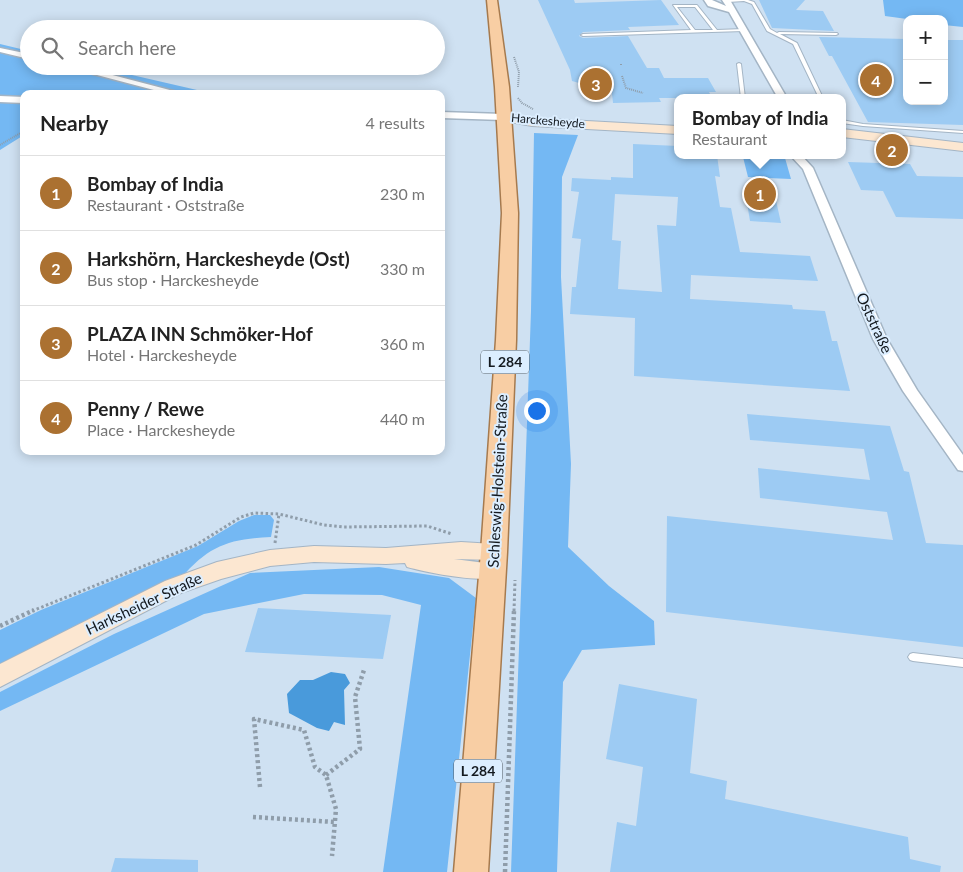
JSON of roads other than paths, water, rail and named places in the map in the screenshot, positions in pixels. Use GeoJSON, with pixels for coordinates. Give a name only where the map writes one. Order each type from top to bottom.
{"type":"FeatureCollection","features":[{"type":"Feature","properties":{"kind":"main road","name":"Schleswig-Holstein-Straße"},"geometry":{"type":"LineString","coordinates":[[471,872],[494,561],[506,340],[510,214],[504,117],[492,0]]}},
{"type":"Feature","properties":{"kind":"main road","name":"Harckesheyde"},"geometry":{"type":"LineString","coordinates":[[504,117],[533,114],[674,122]]}},
{"type":"Feature","properties":{"kind":"main road","name":"Harckesheyde"},"geometry":{"type":"LineString","coordinates":[[504,117],[532,122],[674,130]]}},
{"type":"Feature","properties":{"kind":"main road"},"geometry":{"type":"LineString","coordinates":[[846,133],[963,147]]}},
{"type":"Feature","properties":{"kind":"main road"},"geometry":{"type":"LineString","coordinates":[[846,141],[963,154]]}},
{"type":"Feature","properties":{"kind":"main road","name":"Harksheider Straße"},"geometry":{"type":"LineString","coordinates":[[0,676],[147,599],[192,578],[270,558],[314,554],[386,556],[458,568],[494,561]]}},
{"type":"Feature","properties":{"kind":"street"},"geometry":{"type":"LineString","coordinates":[[727,1],[781,94]]}},
{"type":"Feature","properties":{"kind":"street"},"geometry":{"type":"LineString","coordinates":[[706,2],[733,10]]}},
{"type":"Feature","properties":{"kind":"street"},"geometry":{"type":"LineString","coordinates":[[0,50],[20,55]]}},
{"type":"Feature","properties":{"kind":"street"},"geometry":{"type":"LineString","coordinates":[[103,75],[164,90]]}},
{"type":"Feature","properties":{"kind":"street"},"geometry":{"type":"LineString","coordinates":[[0,99],[20,100]]}},
{"type":"Feature","properties":{"kind":"street"},"geometry":{"type":"LineString","coordinates":[[445,115],[504,117]]}},
{"type":"Feature","properties":{"kind":"street","name":"Oststraße"},"geometry":{"type":"LineString","coordinates":[[799,159],[808,168],[880,339],[926,415],[963,466]]}},
{"type":"Feature","properties":{"kind":"street","name":"Oststraße"},"geometry":{"type":"LineString","coordinates":[[808,168],[809,159]]}},
{"type":"Feature","properties":{"kind":"lane"},"geometry":{"type":"LineString","coordinates":[[727,1],[744,0],[753,3],[766,28],[795,43],[819,94]]}},
{"type":"Feature","properties":{"kind":"lane"},"geometry":{"type":"LineString","coordinates":[[693,31],[674,6],[696,6],[706,2]]}},
{"type":"Feature","properties":{"kind":"lane"},"geometry":{"type":"LineString","coordinates":[[696,6],[715,30]]}},
{"type":"Feature","properties":{"kind":"lane"},"geometry":{"type":"LineString","coordinates":[[583,35],[744,30]]}},
{"type":"Feature","properties":{"kind":"lane"},"geometry":{"type":"LineString","coordinates":[[776,34],[836,34]]}},
{"type":"Feature","properties":{"kind":"lane"},"geometry":{"type":"LineString","coordinates":[[739,64],[743,94]]}},
{"type":"Feature","properties":{"kind":"lane"},"geometry":{"type":"LineString","coordinates":[[846,122],[863,125],[963,132]]}},
{"type":"Feature","properties":{"kind":"lane"},"geometry":{"type":"LineString","coordinates":[[913,657],[963,663]]}},
{"type":"Feature","properties":{"kind":"place","name":"Penny / Rewe"},"geometry":{"type":"Point","coordinates":[876,80]}},
{"type":"Feature","properties":{"kind":"place","name":"PLAZA INN Schmöker-Hof"},"geometry":{"type":"Point","coordinates":[596,84]}},
{"type":"Feature","properties":{"kind":"place","name":"Harkshörn, Harckesheyde (Ost)"},"geometry":{"type":"Point","coordinates":[892,150]}},
{"type":"Feature","properties":{"kind":"place","name":"Bombay of India"},"geometry":{"type":"Point","coordinates":[760,194]}}]}
